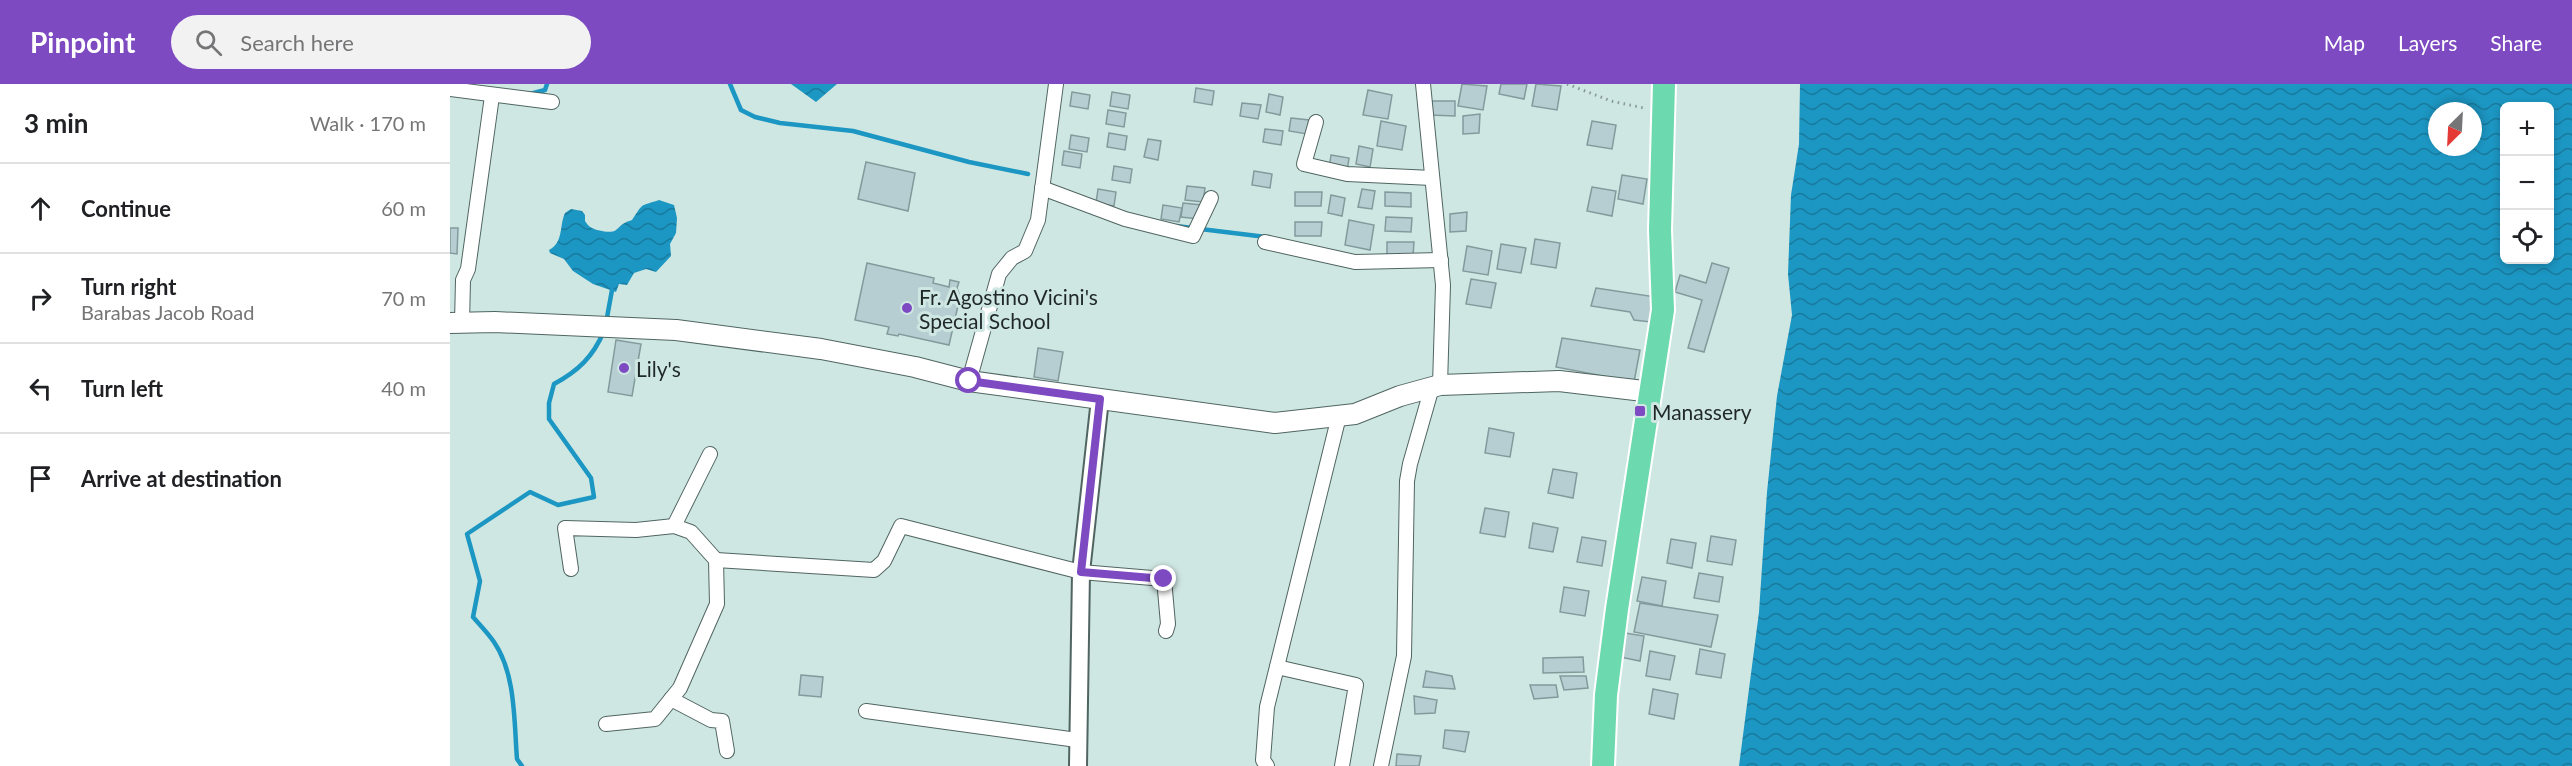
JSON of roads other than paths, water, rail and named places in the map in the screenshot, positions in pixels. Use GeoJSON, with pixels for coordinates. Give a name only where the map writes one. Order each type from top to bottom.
{"type":"FeatureCollection","features":[{"type":"Feature","properties":{"kind":"main road"},"geometry":{"type":"LineString","coordinates":[[1603,766],[1606,695],[1617,609],[1663,310],[1660,230],[1664,84]]}},
{"type":"Feature","properties":{"kind":"main road"},"geometry":{"type":"LineString","coordinates":[[456,323],[495,321],[676,330],[821,349],[915,367],[969,381],[1275,423],[1356,414],[1401,396],[1436,386],[1559,381],[1652,392]]}},
{"type":"Feature","properties":{"kind":"street"},"geometry":{"type":"LineString","coordinates":[[969,381],[999,273],[1012,258],[1025,251],[1038,220],[1056,84]]}},
{"type":"Feature","properties":{"kind":"street"},"geometry":{"type":"LineString","coordinates":[[1381,766],[1404,656],[1407,480],[1410,464],[1436,386],[1443,285],[1423,84]]}},
{"type":"Feature","properties":{"kind":"street"},"geometry":{"type":"LineString","coordinates":[[450,89],[552,102]]}},
{"type":"Feature","properties":{"kind":"street"},"geometry":{"type":"LineString","coordinates":[[456,323],[463,280],[468,269],[492,96]]}},
{"type":"Feature","properties":{"kind":"street"},"geometry":{"type":"LineString","coordinates":[[1316,122],[1304,164],[1347,174],[1432,178]]}},
{"type":"Feature","properties":{"kind":"street"},"geometry":{"type":"LineString","coordinates":[[1042,188],[1125,219],[1194,236],[1211,198]]}},
{"type":"Feature","properties":{"kind":"street"},"geometry":{"type":"LineString","coordinates":[[1265,242],[1355,262],[1440,260]]}},
{"type":"Feature","properties":{"kind":"street"},"geometry":{"type":"LineString","coordinates":[[1078,766],[1081,572],[1100,399]]}},
{"type":"Feature","properties":{"kind":"street"},"geometry":{"type":"LineString","coordinates":[[1267,766],[1263,760],[1267,707],[1339,416]]}},
{"type":"Feature","properties":{"kind":"street"},"geometry":{"type":"LineString","coordinates":[[674,526],[710,454]]}},
{"type":"Feature","properties":{"kind":"street"},"geometry":{"type":"LineString","coordinates":[[571,569],[564,528],[636,530],[674,526],[691,532],[716,560],[717,604],[680,688],[655,719],[606,724]]}},
{"type":"Feature","properties":{"kind":"street"},"geometry":{"type":"LineString","coordinates":[[716,560],[874,570],[885,561],[901,526],[1081,572],[1164,579],[1168,624],[1166,631]]}},
{"type":"Feature","properties":{"kind":"street"},"geometry":{"type":"LineString","coordinates":[[1277,667],[1356,686],[1342,766]]}},
{"type":"Feature","properties":{"kind":"street"},"geometry":{"type":"LineString","coordinates":[[670,699],[711,720],[722,721],[728,751]]}},
{"type":"Feature","properties":{"kind":"street"},"geometry":{"type":"LineString","coordinates":[[866,711],[1077,740]]}},
{"type":"Feature","properties":{"kind":"water"},"geometry":{"type":"Polygon","coordinates":[[[791,84],[837,84],[816,102],[791,84]]]}},
{"type":"Feature","properties":{"kind":"water"},"geometry":{"type":"Polygon","coordinates":[[[1800,84],[2572,84],[2572,766],[1739,766],[1759,612],[1767,492],[1777,396],[1792,315],[1788,274],[1791,195],[1799,144],[1800,84]]]}},
{"type":"Feature","properties":{"kind":"water"},"geometry":{"type":"Polygon","coordinates":[[[659,200],[674,205],[677,218],[676,233],[670,244],[671,256],[656,272],[646,269],[634,273],[627,285],[619,284],[616,292],[593,284],[573,271],[564,259],[550,253],[549,250],[554,247],[559,238],[565,213],[571,209],[582,211],[585,221],[592,228],[611,232],[632,220],[643,206],[659,200]]]}},
{"type":"Feature","properties":{"kind":"waterway"},"geometry":{"type":"LineString","coordinates":[[530,94],[545,90],[547,84]]}},
{"type":"Feature","properties":{"kind":"waterway"},"geometry":{"type":"LineString","coordinates":[[730,84],[741,110],[755,117],[780,123],[853,131],[969,162],[1028,174]]}},
{"type":"Feature","properties":{"kind":"waterway"},"geometry":{"type":"LineString","coordinates":[[1176,226],[1266,237]]}},
{"type":"Feature","properties":{"kind":"waterway"},"geometry":{"type":"LineString","coordinates":[[606,323],[612,290]]}},
{"type":"Feature","properties":{"kind":"waterway"},"geometry":{"type":"LineString","coordinates":[[522,766],[517,759],[513,699],[506,669],[494,642],[473,617],[480,581],[467,534],[530,492],[558,505],[594,497],[591,478],[549,419],[549,403],[554,384],[584,362],[604,331]]}},
{"type":"Feature","properties":{"kind":"place","name":"Fr. Agostino Vicini's Special School"},"geometry":{"type":"Point","coordinates":[907,308]}},
{"type":"Feature","properties":{"kind":"place","name":"Lily's"},"geometry":{"type":"Point","coordinates":[624,368]}},
{"type":"Feature","properties":{"kind":"place","name":"Manassery"},"geometry":{"type":"Point","coordinates":[1640,411]}}]}
